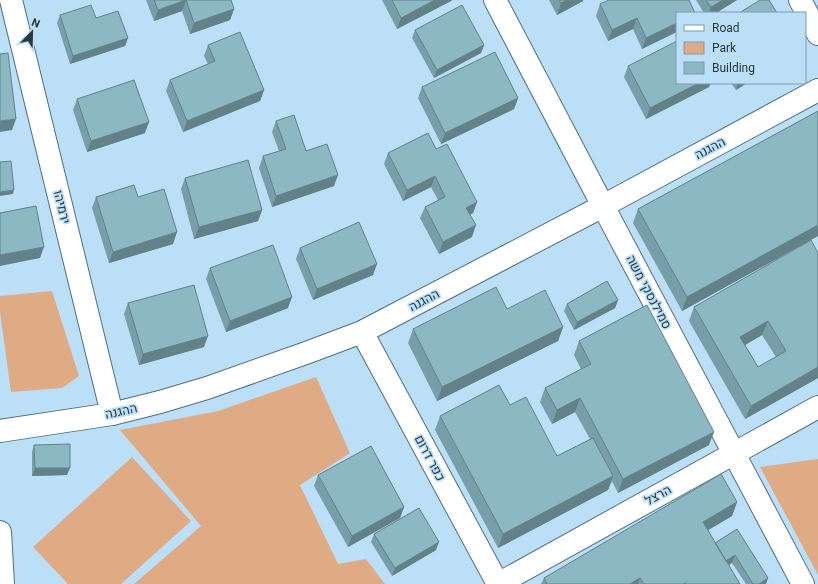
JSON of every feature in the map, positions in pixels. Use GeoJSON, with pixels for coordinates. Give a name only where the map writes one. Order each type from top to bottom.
{"type":"FeatureCollection","features":[{"type":"Feature","properties":{"kind":"street","name":"ירמיהו"},"geometry":{"type":"LineString","coordinates":[[11,0],[112,414]]}},
{"type":"Feature","properties":{"kind":"street","name":"סמילנסקי משה"},"geometry":{"type":"LineString","coordinates":[[495,0],[803,584]]}},
{"type":"Feature","properties":{"kind":"street"},"geometry":{"type":"LineString","coordinates":[[800,0],[818,34]]}},
{"type":"Feature","properties":{"kind":"street","name":"ההגנה"},"geometry":{"type":"LineString","coordinates":[[0,431],[112,414],[160,402],[207,388],[300,356],[362,332],[603,206],[818,90]]}},
{"type":"Feature","properties":{"kind":"street","name":"כפר דרום"},"geometry":{"type":"LineString","coordinates":[[362,332],[498,584]]}},
{"type":"Feature","properties":{"kind":"street","name":"הרצל"},"geometry":{"type":"LineString","coordinates":[[498,584],[818,407]]}},
{"type":"Feature","properties":{"kind":"street"},"geometry":{"type":"LineString","coordinates":[[0,532],[3,584]]}},
{"type":"Feature","properties":{"kind":"green space"},"geometry":{"type":"Polygon","coordinates":[[[52,291],[79,376],[62,388],[11,392],[0,312],[0,296],[52,291]]]}},
{"type":"Feature","properties":{"kind":"green space"},"geometry":{"type":"Polygon","coordinates":[[[316,377],[350,453],[300,485],[338,564],[366,559],[385,584],[134,584],[201,526],[120,430],[218,411],[316,377]]]}},
{"type":"Feature","properties":{"kind":"green space"},"geometry":{"type":"Polygon","coordinates":[[[132,457],[191,521],[121,584],[68,584],[33,547],[132,457]]]}},
{"type":"Feature","properties":{"kind":"green space"},"geometry":{"type":"Polygon","coordinates":[[[818,459],[818,575],[760,467],[818,459]]]}},
{"type":"Feature","properties":{"kind":"building"},"geometry":{"type":"Polygon","coordinates":[[[154,0],[186,0],[158,10],[154,0]]]}},
{"type":"Feature","properties":{"kind":"building"},"geometry":{"type":"Polygon","coordinates":[[[186,0],[231,0],[234,9],[194,23],[186,0]]]}},
{"type":"Feature","properties":{"kind":"building"},"geometry":{"type":"Polygon","coordinates":[[[392,0],[435,0],[401,18],[392,0]]]}},
{"type":"Feature","properties":{"kind":"building"},"geometry":{"type":"Polygon","coordinates":[[[559,0],[567,0],[561,3],[559,0]]]}},
{"type":"Feature","properties":{"kind":"building"},"geometry":{"type":"Polygon","coordinates":[[[609,0],[689,0],[695,12],[676,12],[676,23],[646,38],[637,18],[612,30],[600,4],[609,0]]]}},
{"type":"Feature","properties":{"kind":"building"},"geometry":{"type":"Polygon","coordinates":[[[706,0],[723,0],[711,7],[706,0]]]}},
{"type":"Feature","properties":{"kind":"building"},"geometry":{"type":"Polygon","coordinates":[[[760,0],[769,0],[776,12],[741,12],[760,0]]]}},
{"type":"Feature","properties":{"kind":"building"},"geometry":{"type":"Polygon","coordinates":[[[91,5],[96,18],[118,11],[128,38],[73,56],[60,15],[91,5]]]}},
{"type":"Feature","properties":{"kind":"building"},"geometry":{"type":"Polygon","coordinates":[[[462,5],[484,45],[437,70],[415,30],[462,5]]]}},
{"type":"Feature","properties":{"kind":"building"},"geometry":{"type":"Polygon","coordinates":[[[240,32],[264,90],[187,121],[170,80],[215,61],[208,45],[240,32]]]}},
{"type":"Feature","properties":{"kind":"building"},"geometry":{"type":"Polygon","coordinates":[[[676,42],[676,84],[697,84],[650,108],[628,66],[676,42]]]}},
{"type":"Feature","properties":{"kind":"building"},"geometry":{"type":"Polygon","coordinates":[[[495,52],[518,98],[445,133],[422,87],[495,52]]]}},
{"type":"Feature","properties":{"kind":"building"},"geometry":{"type":"Polygon","coordinates":[[[8,53],[16,119],[0,121],[0,54],[8,53]]]}},
{"type":"Feature","properties":{"kind":"building"},"geometry":{"type":"Polygon","coordinates":[[[134,80],[149,122],[91,141],[77,99],[134,80]]]}},
{"type":"Feature","properties":{"kind":"building"},"geometry":{"type":"Polygon","coordinates":[[[818,111],[818,225],[687,297],[638,209],[818,111]]]}},
{"type":"Feature","properties":{"kind":"building"},"geometry":{"type":"Polygon","coordinates":[[[294,115],[306,151],[327,144],[338,175],[276,196],[263,156],[286,149],[276,121],[294,115]]]}},
{"type":"Feature","properties":{"kind":"building"},"geometry":{"type":"Polygon","coordinates":[[[428,133],[436,149],[447,144],[477,202],[466,208],[476,225],[443,242],[425,207],[445,197],[435,176],[407,190],[388,153],[428,133]]]}},
{"type":"Feature","properties":{"kind":"building"},"geometry":{"type":"Polygon","coordinates":[[[248,160],[262,210],[199,227],[185,178],[248,160]]]}},
{"type":"Feature","properties":{"kind":"building"},"geometry":{"type":"Polygon","coordinates":[[[11,161],[14,190],[0,192],[0,162],[11,161]]]}},
{"type":"Feature","properties":{"kind":"building"},"geometry":{"type":"Polygon","coordinates":[[[134,185],[138,197],[164,189],[177,232],[113,252],[96,197],[134,185]]]}},
{"type":"Feature","properties":{"kind":"building"},"geometry":{"type":"Polygon","coordinates":[[[36,206],[44,247],[0,255],[0,213],[36,206]]]}},
{"type":"Feature","properties":{"kind":"building"},"geometry":{"type":"Polygon","coordinates":[[[359,222],[377,264],[317,289],[300,248],[359,222]]]}},
{"type":"Feature","properties":{"kind":"building"},"geometry":{"type":"Polygon","coordinates":[[[811,240],[818,253],[818,367],[751,406],[694,307],[811,240]],[[768,321],[740,337],[758,367],[786,351],[768,321]]]}},
{"type":"Feature","properties":{"kind":"building"},"geometry":{"type":"Polygon","coordinates":[[[273,245],[292,297],[230,321],[210,268],[273,245]]]}},
{"type":"Feature","properties":{"kind":"building"},"geometry":{"type":"Polygon","coordinates":[[[607,281],[618,300],[577,322],[567,304],[607,281]]]}},
{"type":"Feature","properties":{"kind":"building"},"geometry":{"type":"Polygon","coordinates":[[[194,285],[208,336],[143,354],[128,303],[194,285]]]}},
{"type":"Feature","properties":{"kind":"building"},"geometry":{"type":"Polygon","coordinates":[[[496,287],[507,309],[545,290],[563,327],[442,387],[413,329],[496,287]]]}},
{"type":"Feature","properties":{"kind":"building"},"geometry":{"type":"Polygon","coordinates":[[[647,305],[714,432],[623,479],[580,398],[557,410],[545,388],[591,364],[579,341],[647,305]]]}},
{"type":"Feature","properties":{"kind":"building"},"geometry":{"type":"Polygon","coordinates":[[[499,385],[510,405],[526,397],[557,456],[593,438],[613,476],[503,534],[440,416],[499,385]]]}},
{"type":"Feature","properties":{"kind":"building"},"geometry":{"type":"Polygon","coordinates":[[[70,444],[70,468],[35,468],[34,445],[70,444]]]}},
{"type":"Feature","properties":{"kind":"building"},"geometry":{"type":"Polygon","coordinates":[[[371,446],[404,507],[352,536],[318,475],[371,446]]]}},
{"type":"Feature","properties":{"kind":"building"},"geometry":{"type":"Polygon","coordinates":[[[721,474],[737,502],[703,522],[740,584],[644,584],[640,578],[630,584],[547,584],[544,578],[721,474]]]}},
{"type":"Feature","properties":{"kind":"building"},"geometry":{"type":"Polygon","coordinates":[[[419,508],[439,542],[395,568],[374,534],[419,508]]]}},
{"type":"Feature","properties":{"kind":"building"},"geometry":{"type":"Polygon","coordinates":[[[737,529],[768,578],[759,584],[753,584],[735,555],[726,561],[715,543],[737,529]]]}}]}
